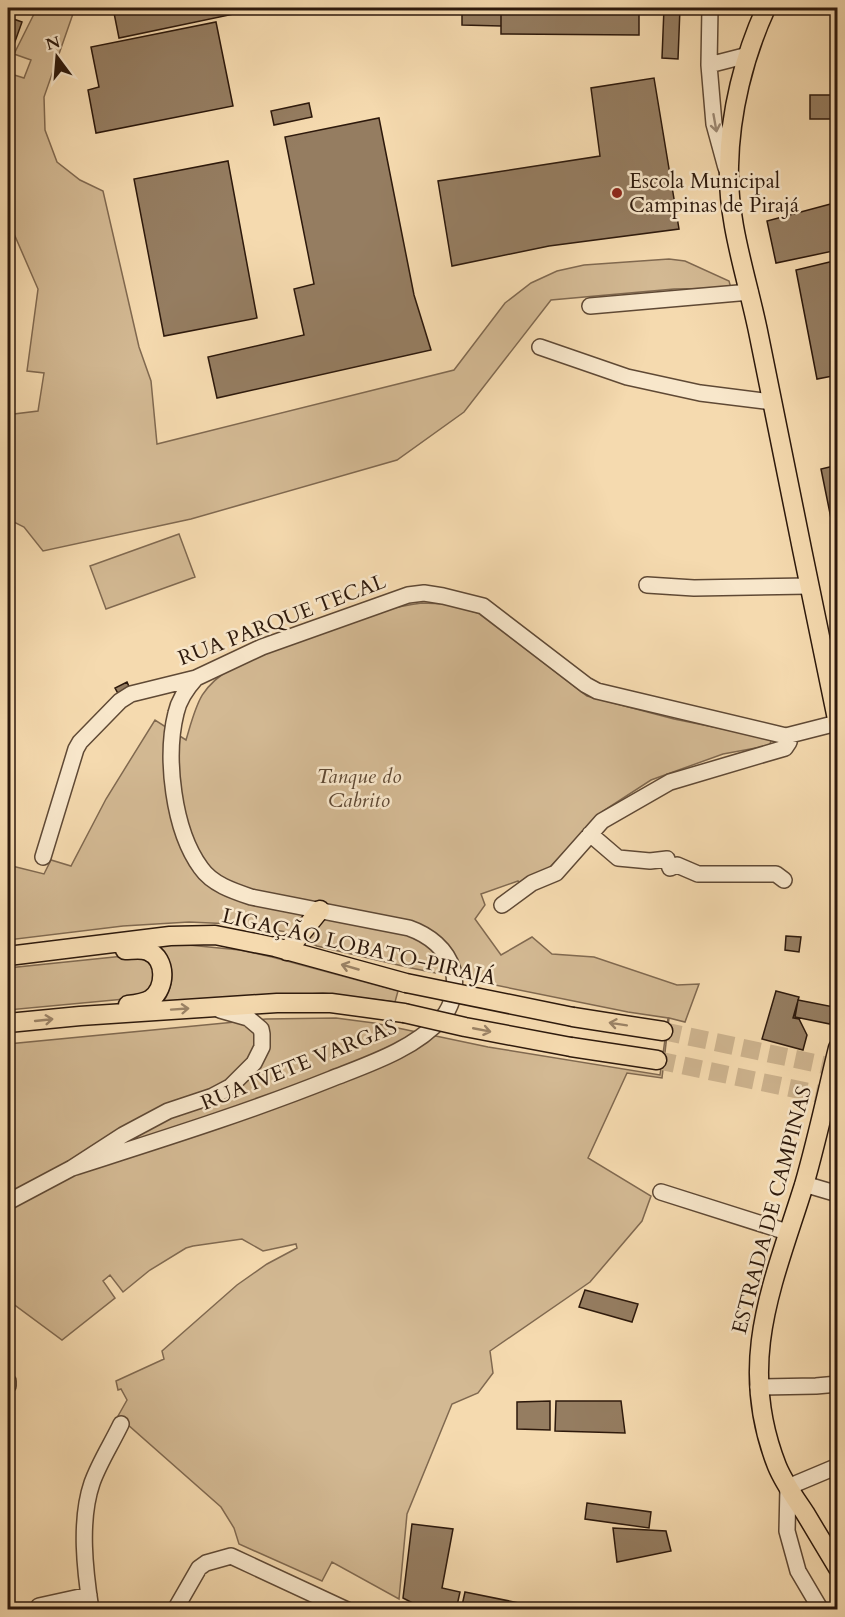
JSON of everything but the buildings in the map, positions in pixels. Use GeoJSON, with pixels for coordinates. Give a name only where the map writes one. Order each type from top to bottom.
{"type":"FeatureCollection","features":[{"type":"Feature","properties":{"kind":"main road"},"geometry":{"type":"LineString","coordinates":[[766,8],[748,55],[735,110],[731,134],[730,205],[750,292],[837,723]]}},
{"type":"Feature","properties":{"kind":"main road"},"geometry":{"type":"LineString","coordinates":[[287,951],[320,910]]}},
{"type":"Feature","properties":{"kind":"main road","name":"LIGAÇÃO LOBATO-PIRAJÁ"},"geometry":{"type":"LineString","coordinates":[[8,956],[170,936],[215,935],[287,951],[406,983],[573,1017],[663,1031]]}},
{"type":"Feature","properties":{"kind":"main road"},"geometry":{"type":"LineString","coordinates":[[41,952],[143,950],[154,954],[159,961],[161,985],[152,998],[80,1016]]}},
{"type":"Feature","properties":{"kind":"main road"},"geometry":{"type":"LineString","coordinates":[[8,1023],[208,1007],[331,1003],[404,1013],[571,1047],[657,1060]]}},
{"type":"Feature","properties":{"kind":"main road","name":"ESTRADA DE CAMPINAS"},"geometry":{"type":"LineString","coordinates":[[837,1048],[804,1184],[787,1232],[763,1321],[758,1354],[763,1418],[777,1467],[837,1568]]}},
{"type":"Feature","properties":{"kind":"street"},"geometry":{"type":"LineString","coordinates":[[711,8],[709,65],[714,124],[729,181]]}},
{"type":"Feature","properties":{"kind":"street"},"geometry":{"type":"LineString","coordinates":[[709,65],[748,55]]}},
{"type":"Feature","properties":{"kind":"street"},"geometry":{"type":"LineString","coordinates":[[590,306],[750,292]]}},
{"type":"Feature","properties":{"kind":"street"},"geometry":{"type":"LineString","coordinates":[[540,348],[627,377],[700,393],[772,402]]}},
{"type":"Feature","properties":{"kind":"street"},"geometry":{"type":"LineString","coordinates":[[647,585],[694,588],[809,586]]}},
{"type":"Feature","properties":{"kind":"street","name":"RUA PARQUE TECAL"},"geometry":{"type":"LineString","coordinates":[[43,857],[76,749],[120,700],[130,694],[196,678],[262,647],[408,595],[424,593],[483,606],[597,691],[786,736],[837,723]]}},
{"type":"Feature","properties":{"kind":"street","name":"RUA IVETE VARGAS"},"geometry":{"type":"LineString","coordinates":[[72,1168],[232,1116],[337,1077],[412,1043],[444,1017],[452,1002],[454,974],[450,962],[431,938],[408,928],[251,897],[232,891],[202,870],[184,836],[173,782],[170,750],[180,700],[196,678]]}},
{"type":"Feature","properties":{"kind":"street"},"geometry":{"type":"LineString","coordinates":[[502,905],[532,883],[556,873],[604,819],[673,781],[785,748],[789,742],[786,736]]}},
{"type":"Feature","properties":{"kind":"street"},"geometry":{"type":"LineString","coordinates":[[590,834],[618,858],[650,861],[668,859],[670,868],[677,866],[698,874],[776,874],[784,880]]}},
{"type":"Feature","properties":{"kind":"street","name":"RUA IVETE VARGAS"},"geometry":{"type":"LineString","coordinates":[[8,1202],[72,1168],[123,1135],[168,1111],[221,1093],[230,1087],[254,1063],[262,1047],[261,1029],[240,1014],[208,1007]]}},
{"type":"Feature","properties":{"kind":"street"},"geometry":{"type":"LineString","coordinates":[[804,1184],[837,1194]]}},
{"type":"Feature","properties":{"kind":"street"},"geometry":{"type":"LineString","coordinates":[[661,1192],[787,1232]]}},
{"type":"Feature","properties":{"kind":"street"},"geometry":{"type":"LineString","coordinates":[[759,1387],[837,1384]]}},
{"type":"Feature","properties":{"kind":"street"},"geometry":{"type":"LineString","coordinates":[[39,1608],[90,1602],[84,1537],[88,1503],[92,1483],[122,1424]]}},
{"type":"Feature","properties":{"kind":"street"},"geometry":{"type":"LineString","coordinates":[[821,1610],[798,1571],[787,1531],[788,1487],[837,1466]]}},
{"type":"Feature","properties":{"kind":"street"},"geometry":{"type":"LineString","coordinates":[[787,1531],[810,1522]]}},
{"type":"Feature","properties":{"kind":"street"},"geometry":{"type":"LineString","coordinates":[[177,1609],[199,1568],[206,1563],[231,1556],[347,1610]]}},
{"type":"Feature","properties":{"kind":"green space"},"geometry":{"type":"Polygon","coordinates":[[[37,8],[75,8],[44,97],[45,130],[57,162],[80,180],[103,191],[139,347],[151,381],[157,444],[454,370],[505,303],[531,283],[557,271],[584,265],[669,259],[685,261],[729,281],[731,288],[674,289],[551,300],[464,412],[397,460],[191,519],[43,551],[24,527],[8,521],[8,448],[14,414],[38,411],[44,373],[27,371],[38,289],[8,220],[8,73],[24,78],[31,60],[14,54],[37,8]]]}},
{"type":"Feature","properties":{"kind":"green space"},"geometry":{"type":"Polygon","coordinates":[[[179,534],[195,577],[106,609],[90,566],[179,534]]]}},
{"type":"Feature","properties":{"kind":"green space","name":"Tanque do Cabrito"},"geometry":{"type":"Polygon","coordinates":[[[422,603],[447,604],[478,613],[587,696],[674,719],[768,738],[771,741],[767,746],[723,754],[651,780],[603,811],[548,869],[520,885],[518,881],[481,894],[485,905],[475,919],[501,955],[532,937],[552,954],[594,957],[677,985],[699,984],[685,1022],[669,1018],[662,1078],[627,1073],[588,1158],[651,1196],[642,1221],[590,1282],[490,1351],[493,1373],[478,1393],[452,1404],[407,1514],[399,1599],[332,1562],[322,1581],[239,1544],[234,1528],[221,1507],[118,1416],[127,1400],[121,1389],[118,1390],[116,1381],[164,1359],[162,1351],[237,1285],[267,1264],[297,1248],[296,1244],[263,1251],[242,1239],[193,1246],[150,1270],[123,1292],[110,1275],[103,1281],[115,1298],[62,1340],[8,1300],[8,1044],[266,1019],[336,1018],[374,1023],[488,1047],[660,1075],[668,1018],[411,968],[317,946],[287,932],[233,924],[189,922],[123,926],[8,940],[8,865],[44,874],[51,860],[71,866],[106,799],[155,720],[186,740],[201,697],[213,682],[233,667],[349,620],[422,603]]]}},
{"type":"Feature","properties":{"kind":"green space"},"geometry":{"type":"Polygon","coordinates":[[[178,944],[240,950],[398,991],[395,1002],[323,993],[162,1004],[170,988],[172,973],[167,959],[155,946],[178,944]]]}},
{"type":"Feature","properties":{"kind":"green space"},"geometry":{"type":"Polygon","coordinates":[[[124,956],[140,958],[154,968],[155,974],[150,991],[125,999],[8,1010],[8,968],[124,956]]]}},
{"type":"Feature","properties":{"kind":"tunnel"},"geometry":{"type":"LineString","coordinates":[[663,1031],[838,1068]]}},
{"type":"Feature","properties":{"kind":"tunnel"},"geometry":{"type":"LineString","coordinates":[[657,1060],[838,1098]]}},
{"type":"Feature","properties":{"kind":"place","name":"Escola Municipal Campinas de Pirajá"},"geometry":{"type":"Point","coordinates":[617,193]}}]}
